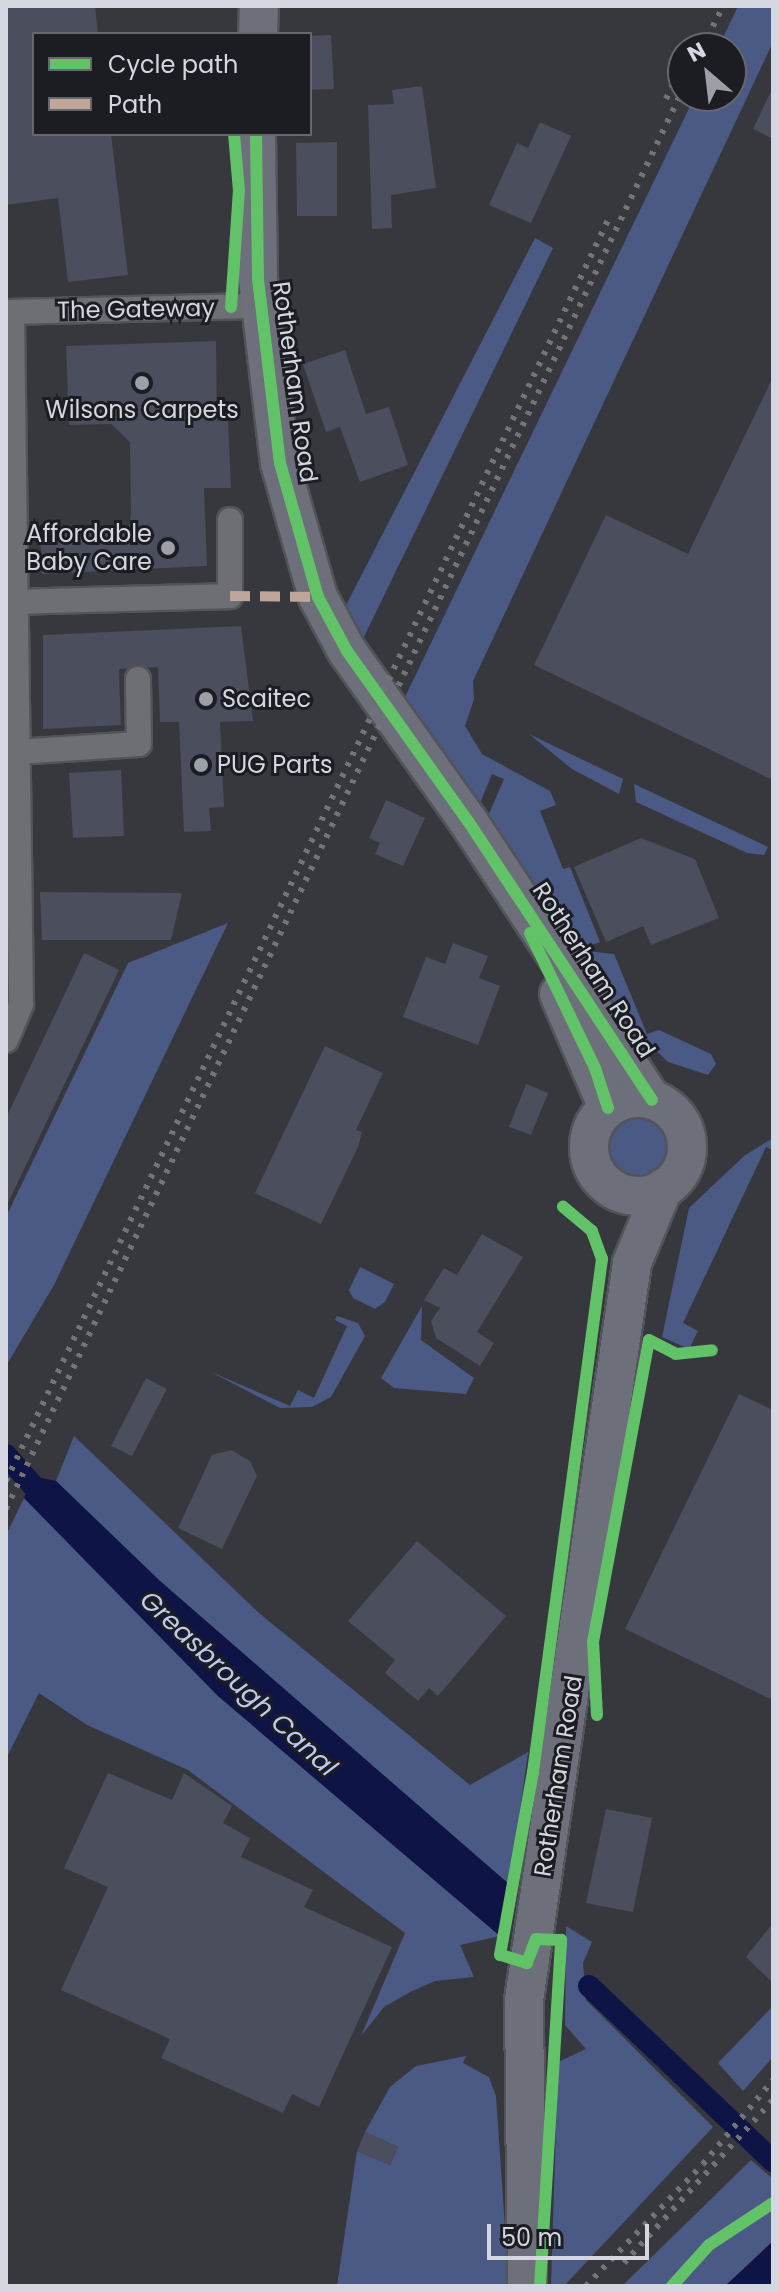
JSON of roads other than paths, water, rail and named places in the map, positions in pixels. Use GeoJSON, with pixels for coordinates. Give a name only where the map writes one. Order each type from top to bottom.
{"type":"FeatureCollection","features":[{"type":"Feature","properties":{"kind":"main road"},"geometry":{"type":"LineString","coordinates":[[258,32],[259,6]]}},
{"type":"Feature","properties":{"kind":"main road","name":"Rotherham Road"},"geometry":{"type":"LineString","coordinates":[[256,136],[260,306],[280,463],[318,597],[347,651],[498,865],[652,1100],[676,1116],[687,1146],[679,1172],[663,1188],[632,1263],[527,1984],[527,2286]]}},
{"type":"Feature","properties":{"kind":"main road","name":"Rotherham Road"},"geometry":{"type":"LineString","coordinates":[[498,865],[595,1068],[608,1108]]}},
{"type":"Feature","properties":{"kind":"main road","name":"Rotherham Road"},"geometry":{"type":"LineString","coordinates":[[632,1263],[614,1190],[600,1178],[589,1153],[593,1127],[608,1108],[621,1100],[652,1100]]}},
{"type":"Feature","properties":{"kind":"main road"},"geometry":{"type":"LineString","coordinates":[[614,1190],[647,1195],[663,1188]]}},
{"type":"Feature","properties":{"kind":"street","name":"The Gateway"},"geometry":{"type":"LineString","coordinates":[[6,1040],[21,1004],[9,312],[260,306]]}},
{"type":"Feature","properties":{"kind":"street"},"geometry":{"type":"LineString","coordinates":[[14,602],[230,596],[230,520]]}},
{"type":"Feature","properties":{"kind":"street"},"geometry":{"type":"LineString","coordinates":[[17,752],[139,744],[138,679]]}},
{"type":"Feature","properties":{"kind":"water"},"geometry":{"type":"Polygon","coordinates":[[[32,1476],[56,1481],[160,1581],[510,1885],[500,1936],[218,1696],[24,1498],[32,1476]]]}},
{"type":"Feature","properties":{"kind":"water"},"geometry":{"type":"Polygon","coordinates":[[[773,2241],[773,2286],[725,2286],[750,2263],[773,2241]]]}},
{"type":"Feature","properties":{"kind":"waterway","name":"Greasbrough Canal"},"geometry":{"type":"LineString","coordinates":[[6,1455],[50,1505]]}},
{"type":"Feature","properties":{"kind":"waterway","name":"Greasbrough Canal"},"geometry":{"type":"LineString","coordinates":[[589,1986],[773,2161]]}},
{"type":"Feature","properties":{"kind":"railway"},"geometry":{"type":"LineString","coordinates":[[710,32],[723,6]]}},
{"type":"Feature","properties":{"kind":"railway"},"geometry":{"type":"LineString","coordinates":[[6,1509],[672,112]]}},
{"type":"Feature","properties":{"kind":"railway"},"geometry":{"type":"LineString","coordinates":[[6,1481],[609,218]]}},
{"type":"Feature","properties":{"kind":"railway"},"geometry":{"type":"LineString","coordinates":[[586,2286],[703,2164],[773,2080]]}},
{"type":"Feature","properties":{"kind":"railway"},"geometry":{"type":"LineString","coordinates":[[624,2263],[773,2100]]}},
{"type":"Feature","properties":{"kind":"place","name":"Wilsons Carpets"},"geometry":{"type":"Point","coordinates":[142,383]}},
{"type":"Feature","properties":{"kind":"place","name":"Affordable Baby Care"},"geometry":{"type":"Point","coordinates":[168,548]}},
{"type":"Feature","properties":{"kind":"place","name":"Scaitec"},"geometry":{"type":"Point","coordinates":[206,699]}},
{"type":"Feature","properties":{"kind":"place","name":"PUG Parts"},"geometry":{"type":"Point","coordinates":[201,765]}}]}
